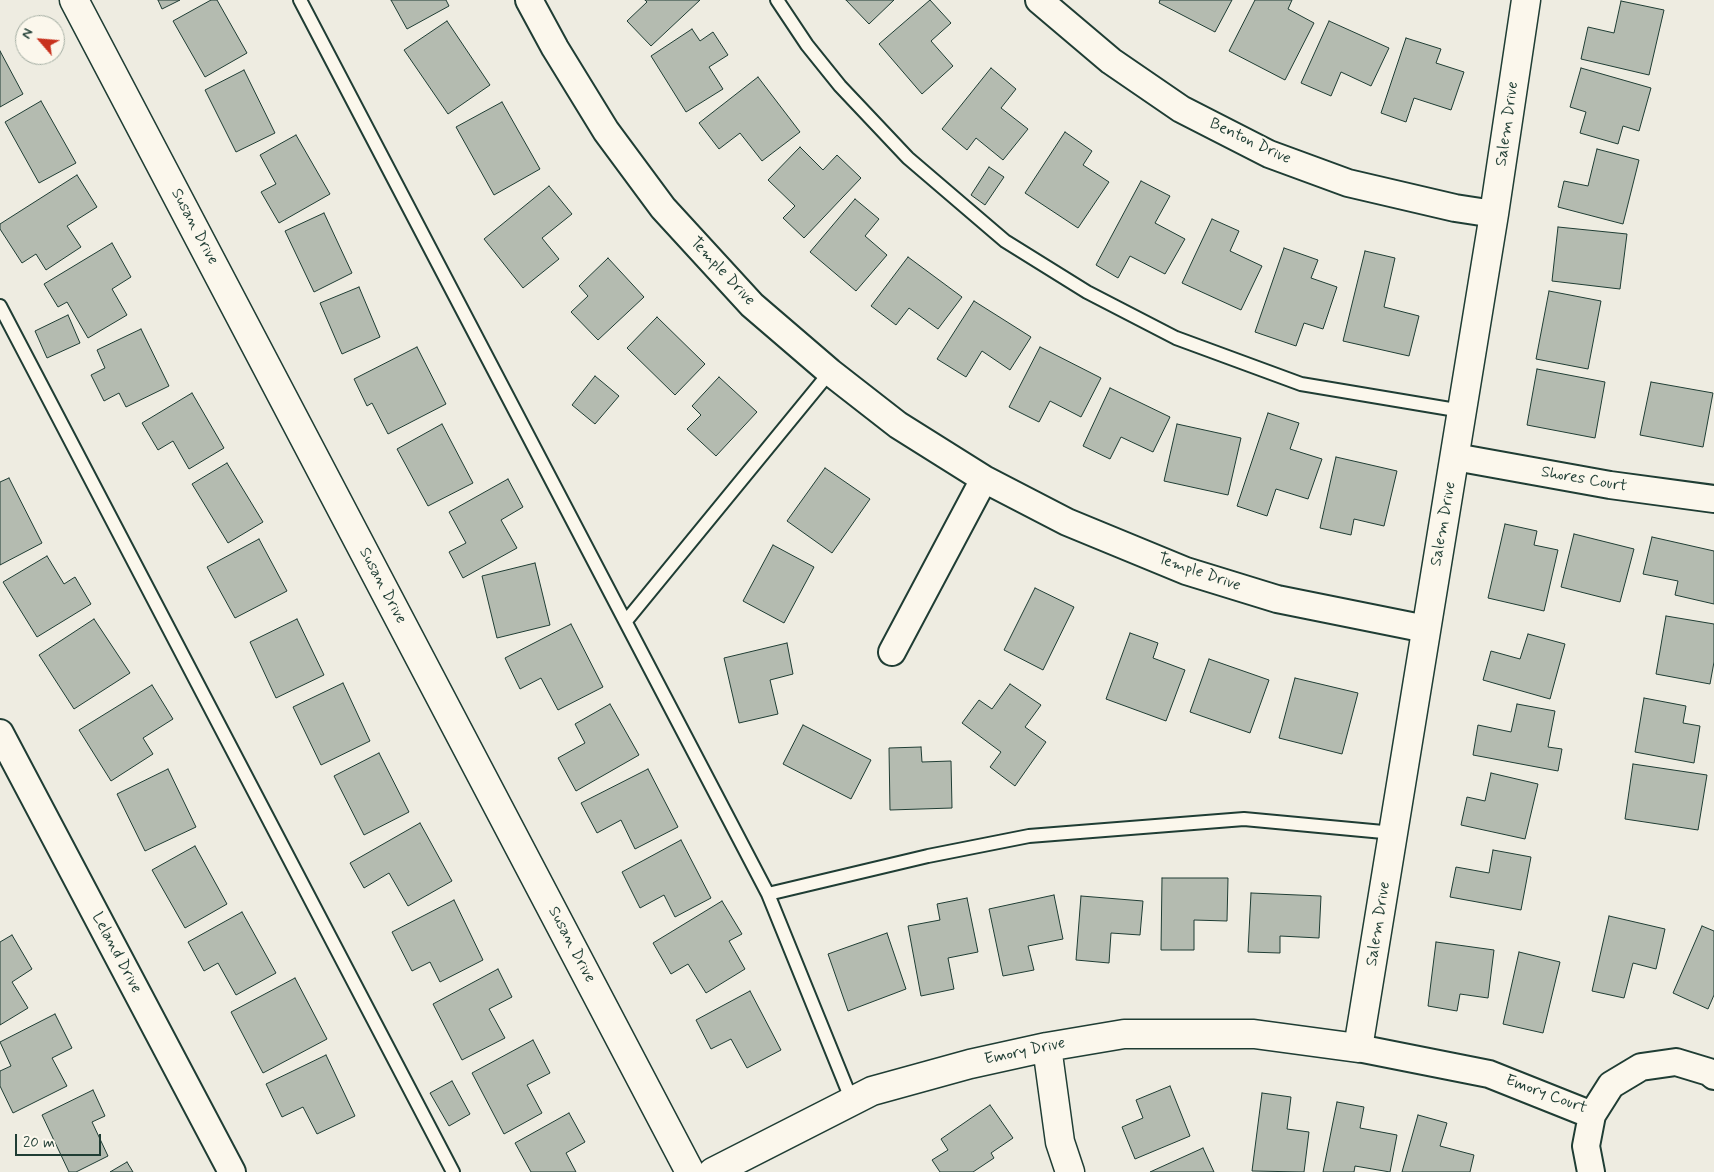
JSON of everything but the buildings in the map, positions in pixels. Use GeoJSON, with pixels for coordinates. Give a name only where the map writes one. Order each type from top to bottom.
{"type":"FeatureCollection","features":[{"type":"Feature","properties":{"kind":"street","name":"Susan Drive"},"geometry":{"type":"LineString","coordinates":[[74,0],[690,1172]]}},
{"type":"Feature","properties":{"kind":"street","name":"Temple Drive"},"geometry":{"type":"LineString","coordinates":[[529,0],[555,48],[606,131],[663,208],[752,305],[830,372],[898,425],[984,479],[1066,522],[1186,571],[1277,599],[1426,628]]}},
{"type":"Feature","properties":{"kind":"street","name":"Benton Drive"},"geometry":{"type":"LineString","coordinates":[[1039,0],[1111,61],[1174,104],[1269,154],[1348,183],[1494,214]]}},
{"type":"Feature","properties":{"kind":"street","name":"Salem Drive"},"geometry":{"type":"LineString","coordinates":[[1358,1048],[1494,214],[1521,1]]}},
{"type":"Feature","properties":{"kind":"street","name":"Shores Court"},"geometry":{"type":"LineString","coordinates":[[1455,457],[1610,485],[1714,500]]}},
{"type":"Feature","properties":{"kind":"street"},"geometry":{"type":"LineString","coordinates":[[892,652],[984,479]]}},
{"type":"Feature","properties":{"kind":"street","name":"Leland Drive"},"geometry":{"type":"LineString","coordinates":[[0,733],[232,1172]]}},
{"type":"Feature","properties":{"kind":"street","name":"Emory Drive"},"geometry":{"type":"LineString","coordinates":[[713,1172],[881,1088],[970,1064],[1047,1047],[1124,1034],[1254,1034],[1358,1048]]}},
{"type":"Feature","properties":{"kind":"street"},"geometry":{"type":"LineString","coordinates":[[1047,1047],[1060,1142],[1070,1172]]}},
{"type":"Feature","properties":{"kind":"street","name":"Emory Court"},"geometry":{"type":"LineString","coordinates":[[1358,1048],[1489,1074],[1592,1115],[1611,1085],[1641,1067],[1676,1062],[1709,1072],[1714,1076]]}},
{"type":"Feature","properties":{"kind":"street"},"geometry":{"type":"LineString","coordinates":[[1591,1172],[1586,1146],[1592,1115]]}},
{"type":"Feature","properties":{"kind":"lane"},"geometry":{"type":"LineString","coordinates":[[300,0],[768,894],[852,1102]]}},
{"type":"Feature","properties":{"kind":"lane"},"geometry":{"type":"LineString","coordinates":[[777,0],[807,45],[840,86],[908,158],[1005,241],[1087,292],[1176,338],[1301,384],[1462,412]]}},
{"type":"Feature","properties":{"kind":"lane"},"geometry":{"type":"LineString","coordinates":[[0,306],[453,1172]]}},
{"type":"Feature","properties":{"kind":"lane"},"geometry":{"type":"LineString","coordinates":[[626,621],[830,372]]}},
{"type":"Feature","properties":{"kind":"lane"},"geometry":{"type":"LineString","coordinates":[[768,894],[928,856],[1029,836],[1244,819],[1394,833]]}}]}
